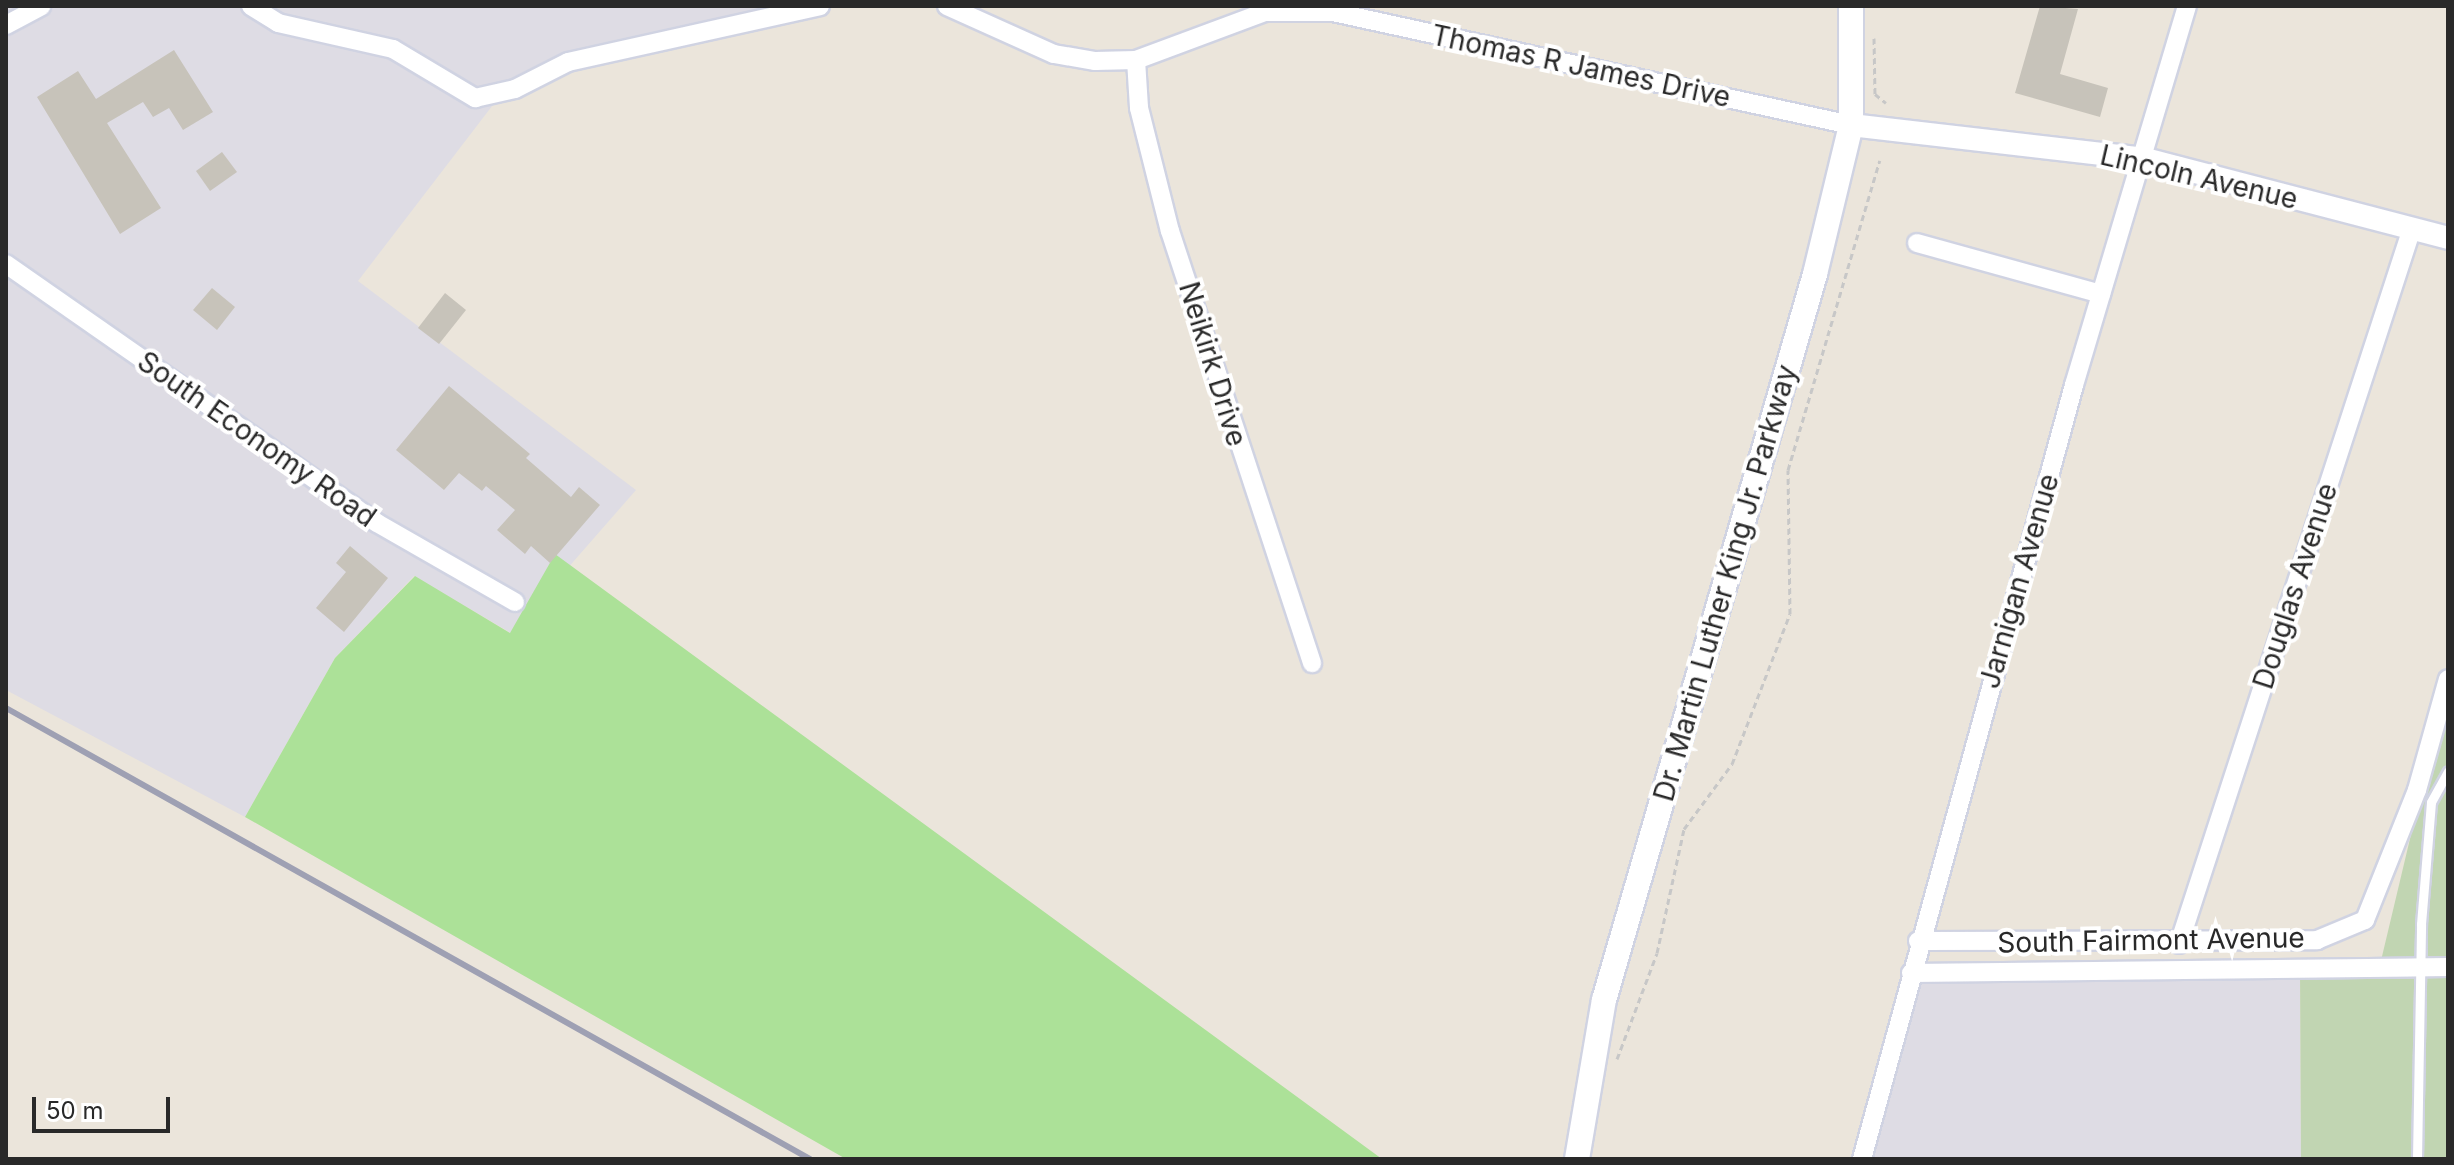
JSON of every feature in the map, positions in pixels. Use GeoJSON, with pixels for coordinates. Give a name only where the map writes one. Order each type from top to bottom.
{"type":"FeatureCollection","features":[{"type":"Feature","properties":{"kind":"main road","name":"Dr. Martin Luther King Jr. Parkway"},"geometry":{"type":"LineString","coordinates":[[1577,1159],[1604,1000],[1815,274],[1851,125],[1851,6]]}},
{"type":"Feature","properties":{"kind":"street"},"geometry":{"type":"LineString","coordinates":[[6,25],[41,6]]}},
{"type":"Feature","properties":{"kind":"street"},"geometry":{"type":"LineString","coordinates":[[251,6],[278,23],[335,32],[393,49],[475,98],[515,89],[568,62],[820,6]]}},
{"type":"Feature","properties":{"kind":"street","name":"Thomas R James Drive"},"geometry":{"type":"LineString","coordinates":[[947,6],[1054,54],[1136,60],[1265,12],[1333,12],[1851,125]]}},
{"type":"Feature","properties":{"kind":"street","name":"Jarnigan Avenue"},"geometry":{"type":"LineString","coordinates":[[1862,1159],[1918,941],[2101,294],[2145,159],[2187,6]]}},
{"type":"Feature","properties":{"kind":"street","name":"Neikirk Drive"},"geometry":{"type":"LineString","coordinates":[[1136,60],[1139,108],[1170,231],[1312,663]]}},
{"type":"Feature","properties":{"kind":"street","name":"Lincoln Avenue"},"geometry":{"type":"LineString","coordinates":[[1851,125],[2145,159],[2448,238]]}},
{"type":"Feature","properties":{"kind":"street","name":"Douglas Avenue"},"geometry":{"type":"LineString","coordinates":[[2179,944],[2412,228]]}},
{"type":"Feature","properties":{"kind":"street"},"geometry":{"type":"LineString","coordinates":[[1917,243],[2101,294]]}},
{"type":"Feature","properties":{"kind":"street","name":"South Economy Road"},"geometry":{"type":"LineString","coordinates":[[6,264],[377,523],[515,602]]}},
{"type":"Feature","properties":{"kind":"street","name":"South Fairmont Avenue"},"geometry":{"type":"LineString","coordinates":[[1918,941],[2179,944],[2317,940],[2365,920],[2417,790],[2448,679]]}},
{"type":"Feature","properties":{"kind":"street"},"geometry":{"type":"LineString","coordinates":[[1911,973],[2448,967]]}},
{"type":"Feature","properties":{"kind":"lane"},"geometry":{"type":"LineString","coordinates":[[2417,1159],[2422,968],[2431,802],[2448,771]]}},
{"type":"Feature","properties":{"kind":"path"},"geometry":{"type":"LineString","coordinates":[[1873,28],[1875,94],[1886,103]]}},
{"type":"Feature","properties":{"kind":"path"},"geometry":{"type":"LineString","coordinates":[[1614,1074],[1632,1007],[1657,953],[1677,849],[1689,820],[1732,764],[1790,614],[1788,470],[1880,160]]}},
{"type":"Feature","properties":{"kind":"shaded area"},"geometry":{"type":"Polygon","coordinates":[[[6,6],[793,6],[576,59],[548,85],[499,97],[358,281],[636,490],[511,633],[414,576],[335,658],[245,817],[6,690],[6,6]]]}},
{"type":"Feature","properties":{"kind":"shaded area"},"geometry":{"type":"Polygon","coordinates":[[[2300,970],[2301,1159],[1870,1159],[1911,973],[2300,970]]]}},
{"type":"Feature","properties":{"kind":"green space"},"geometry":{"type":"Polygon","coordinates":[[[555,554],[1382,1159],[846,1159],[245,817],[335,658],[415,576],[510,633],[555,554]]]}},
{"type":"Feature","properties":{"kind":"green space"},"geometry":{"type":"Polygon","coordinates":[[[2448,679],[2448,1159],[2301,1159],[2300,970],[2379,969],[2448,679]]]}},
{"type":"Feature","properties":{"kind":"building"},"geometry":{"type":"Polygon","coordinates":[[[2040,6],[2078,9],[2060,74],[2108,88],[2100,117],[2015,93],[2040,6]]]}},
{"type":"Feature","properties":{"kind":"building"},"geometry":{"type":"Polygon","coordinates":[[[174,50],[213,112],[183,130],[169,108],[153,117],[143,102],[107,123],[161,208],[120,234],[37,97],[78,71],[96,99],[174,50]]]}},
{"type":"Feature","properties":{"kind":"building"},"geometry":{"type":"Polygon","coordinates":[[[222,152],[237,172],[210,191],[196,171],[222,152]]]}},
{"type":"Feature","properties":{"kind":"building"},"geometry":{"type":"Polygon","coordinates":[[[212,288],[235,307],[217,330],[193,310],[212,288]]]}},
{"type":"Feature","properties":{"kind":"building"},"geometry":{"type":"Polygon","coordinates":[[[445,293],[466,310],[439,344],[418,328],[445,293]]]}},
{"type":"Feature","properties":{"kind":"building"},"geometry":{"type":"Polygon","coordinates":[[[449,386],[530,454],[526,458],[571,497],[579,487],[600,505],[550,563],[531,546],[525,554],[497,530],[515,510],[486,486],[482,491],[459,473],[444,490],[396,450],[449,386]]]}},
{"type":"Feature","properties":{"kind":"building"},"geometry":{"type":"Polygon","coordinates":[[[350,546],[388,578],[344,632],[316,608],[346,572],[336,563],[350,546]]]}},
{"type":"Feature","properties":{"kind":"railway"},"geometry":{"type":"LineString","coordinates":[[6,708],[810,1159]]}}]}
